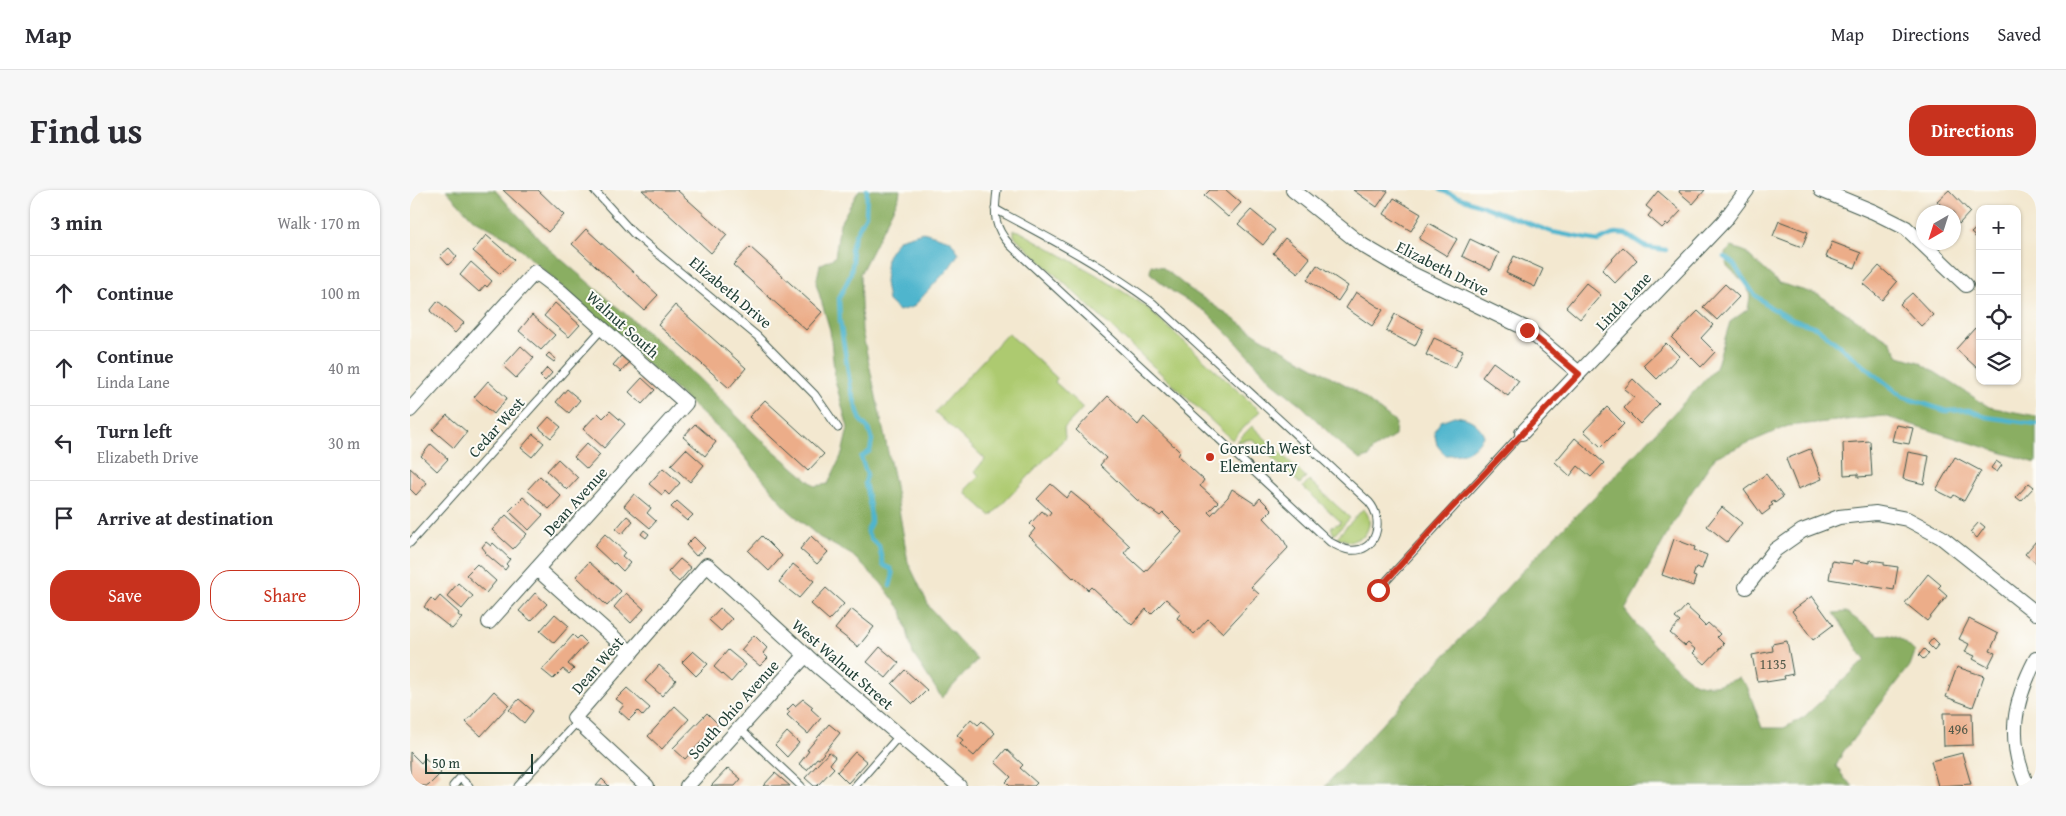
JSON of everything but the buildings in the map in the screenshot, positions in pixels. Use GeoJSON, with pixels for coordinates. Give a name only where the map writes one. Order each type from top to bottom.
{"type":"FeatureCollection","features":[{"type":"Feature","properties":{"kind":"street","name":"Elizabeth Drive"},"geometry":{"type":"LineString","coordinates":[[1293,190],[1328,220],[1379,255],[1424,280],[1527,330],[1579,374]]}},
{"type":"Feature","properties":{"kind":"street","name":"Linda Lane"},"geometry":{"type":"LineString","coordinates":[[1522,433],[1724,220],[1747,190]]}},
{"type":"Feature","properties":{"kind":"street"},"geometry":{"type":"LineString","coordinates":[[1820,190],[1874,212],[1906,228],[1944,262],[1966,285]]}},
{"type":"Feature","properties":{"kind":"street","name":"Walnut South"},"geometry":{"type":"LineString","coordinates":[[410,410],[535,272],[603,328],[686,403]]}},
{"type":"Feature","properties":{"kind":"street","name":"Dean Avenue"},"geometry":{"type":"LineString","coordinates":[[489,622],[686,403]]}},
{"type":"Feature","properties":{"kind":"street"},"geometry":{"type":"LineString","coordinates":[[1746,587],[1775,550],[1802,531],[1839,518],[1876,513],[1907,519],[1942,537],[2036,613]]}},
{"type":"Feature","properties":{"kind":"street","name":"Dean West"},"geometry":{"type":"LineString","coordinates":[[577,722],[574,718],[707,565]]}},
{"type":"Feature","properties":{"kind":"street","name":"West Walnut Street"},"geometry":{"type":"LineString","coordinates":[[707,565],[806,655],[959,786]]}},
{"type":"Feature","properties":{"kind":"street"},"geometry":{"type":"LineString","coordinates":[[537,569],[631,653]]}},
{"type":"Feature","properties":{"kind":"street","name":"South Ohio Avenue"},"geometry":{"type":"LineString","coordinates":[[687,786],[806,655]]}},
{"type":"Feature","properties":{"kind":"street"},"geometry":{"type":"LineString","coordinates":[[2027,786],[2018,760],[2014,736],[2015,715],[2019,695],[2036,659]]}},
{"type":"Feature","properties":{"kind":"street"},"geometry":{"type":"LineString","coordinates":[[577,722],[647,786]]}},
{"type":"Feature","properties":{"kind":"lane","name":"Elizabeth Drive"},"geometry":{"type":"LineString","coordinates":[[594,190],[633,233],[757,336],[815,395],[838,428]]}},
{"type":"Feature","properties":{"kind":"lane"},"geometry":{"type":"LineString","coordinates":[[995,209],[1121,279],[1153,303],[1369,502],[1377,513],[1378,520],[1378,527],[1372,541],[1359,550],[1341,548],[1330,542],[1010,245],[998,228],[995,209],[997,190]]}},
{"type":"Feature","properties":{"kind":"lane","name":"Cedar West"},"geometry":{"type":"LineString","coordinates":[[410,543],[603,328]]}},
{"type":"Feature","properties":{"kind":"lane"},"geometry":{"type":"LineString","coordinates":[[1378,590],[1522,433]]}},
{"type":"Feature","properties":{"kind":"lane","name":"Dean West"},"geometry":{"type":"LineString","coordinates":[[518,786],[577,722]]}},
{"type":"Feature","properties":{"kind":"lane"},"geometry":{"type":"LineString","coordinates":[[739,728],[801,786]]}},
{"type":"Feature","properties":{"kind":"lane"},"geometry":{"type":"LineString","coordinates":[[855,786],[900,736]]}},
{"type":"Feature","properties":{"kind":"lane"},"geometry":{"type":"LineString","coordinates":[[452,786],[460,778],[469,786]]}},
{"type":"Feature","properties":{"kind":"green space"},"geometry":{"type":"Polygon","coordinates":[[[446,190],[495,190],[549,249],[682,362],[759,438],[815,486],[828,484],[842,454],[848,428],[835,380],[830,330],[816,283],[820,265],[835,257],[840,223],[859,190],[900,190],[899,197],[860,274],[862,331],[894,480],[908,562],[930,608],[977,660],[942,698],[913,654],[902,611],[881,583],[852,555],[819,537],[788,510],[730,439],[508,238],[473,219],[446,190]]]}},
{"type":"Feature","properties":{"kind":"green space"},"geometry":{"type":"Polygon","coordinates":[[[1014,230],[1019,231],[1095,274],[1144,305],[1260,411],[1232,440],[1017,239],[1014,236],[1014,230]]]}},
{"type":"Feature","properties":{"kind":"green space"},"geometry":{"type":"Polygon","coordinates":[[[1732,247],[1744,251],[1779,283],[1819,295],[1890,341],[1899,356],[1919,362],[1989,407],[2036,416],[2036,463],[1884,416],[1788,426],[1715,457],[1688,497],[1625,610],[1647,638],[1668,660],[1694,682],[1711,685],[1739,678],[1747,686],[1762,728],[1784,728],[1804,717],[1865,660],[1834,613],[1846,612],[1879,635],[1890,635],[1903,641],[1915,652],[1910,666],[1843,752],[1836,766],[1845,779],[1853,786],[1325,786],[1550,541],[1611,480],[1716,368],[1730,322],[1748,309],[1750,297],[1747,285],[1727,266],[1725,253],[1732,247]]]}},
{"type":"Feature","properties":{"kind":"green space"},"geometry":{"type":"Polygon","coordinates":[[[1151,265],[1162,267],[1187,287],[1260,337],[1353,389],[1396,423],[1395,436],[1372,450],[1369,457],[1360,460],[1339,443],[1301,405],[1272,382],[1205,311],[1173,292],[1150,273],[1151,265]]]}},
{"type":"Feature","properties":{"kind":"green space"},"geometry":{"type":"Polygon","coordinates":[[[1008,333],[1057,378],[1055,382],[1083,408],[1064,428],[1065,438],[991,516],[966,493],[966,489],[979,476],[975,471],[985,459],[935,412],[1008,333]]]}},
{"type":"Feature","properties":{"kind":"green space"},"geometry":{"type":"Polygon","coordinates":[[[1252,426],[1306,477],[1300,484],[1252,439],[1236,442],[1252,426]]]}},
{"type":"Feature","properties":{"kind":"green space"},"geometry":{"type":"Polygon","coordinates":[[[1309,480],[1350,518],[1334,535],[1331,527],[1340,523],[1340,521],[1303,487],[1309,480]]]}},
{"type":"Feature","properties":{"kind":"green space"},"geometry":{"type":"Polygon","coordinates":[[[1363,509],[1369,519],[1368,529],[1364,536],[1350,542],[1337,537],[1363,509]]]}},
{"type":"Feature","properties":{"kind":"water"},"geometry":{"type":"Polygon","coordinates":[[[923,232],[950,240],[959,253],[949,268],[913,307],[899,311],[888,301],[885,282],[887,256],[899,239],[923,232]]]}},
{"type":"Feature","properties":{"kind":"water"},"geometry":{"type":"Polygon","coordinates":[[[1454,416],[1472,421],[1484,435],[1472,449],[1463,453],[1445,455],[1437,445],[1434,431],[1441,421],[1454,416]]]}},
{"type":"Feature","properties":{"kind":"waterway"},"geometry":{"type":"LineString","coordinates":[[867,190],[866,215],[855,235],[851,249],[853,261],[850,276],[839,298],[840,321],[851,390],[861,421],[868,428],[872,440],[870,451],[861,457],[867,475],[865,483],[870,507],[871,522],[867,531],[871,539],[879,546],[883,565],[891,569],[893,575],[890,586]]}},
{"type":"Feature","properties":{"kind":"waterway"},"geometry":{"type":"LineString","coordinates":[[1440,190],[1552,232],[1598,241],[1616,233],[1626,234],[1646,247],[1666,250]]}},
{"type":"Feature","properties":{"kind":"waterway"},"geometry":{"type":"LineString","coordinates":[[1724,257],[1732,262],[1754,294],[1770,307],[1793,320],[1816,327],[1903,397],[1946,411],[1969,410],[1986,417],[2036,424]]}},
{"type":"Feature","properties":{"kind":"place","name":"Gorsuch West Elementary"},"geometry":{"type":"Point","coordinates":[1210,457]}},
{"type":"Feature","properties":{"kind":"route"},"geometry":{"type":"LineString","coordinates":[[1378,590],[1447,513],[1579,374],[1527,330]]}}]}
